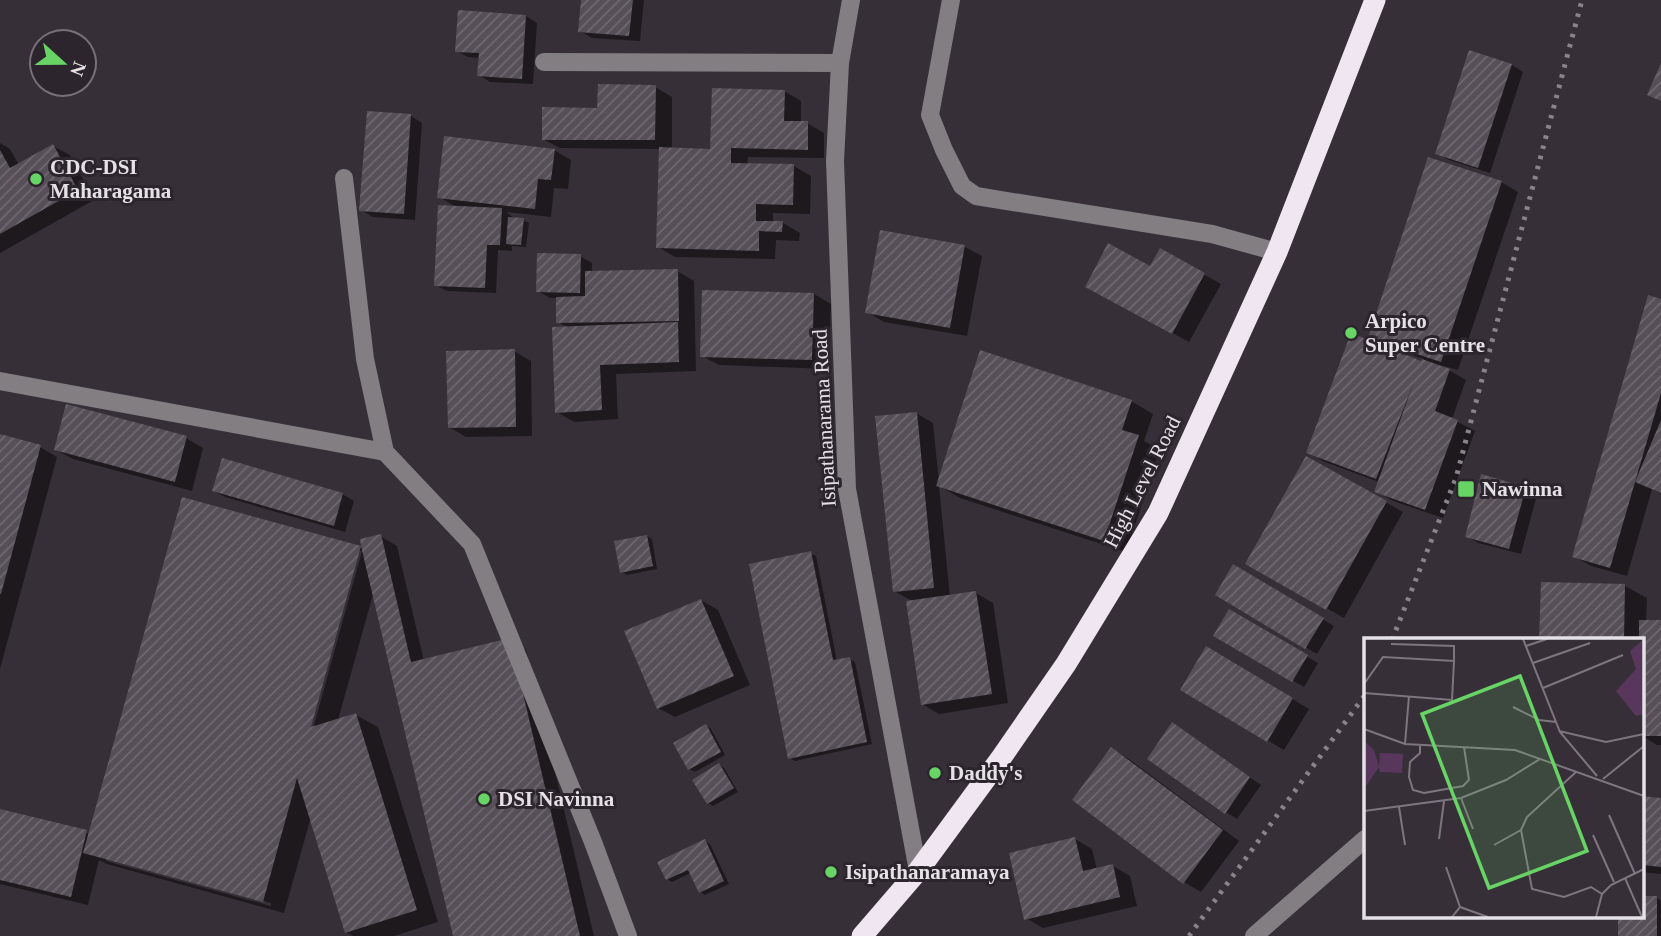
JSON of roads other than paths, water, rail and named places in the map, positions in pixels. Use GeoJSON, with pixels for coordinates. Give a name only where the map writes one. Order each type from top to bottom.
{"type":"FeatureCollection","features":[{"type":"Feature","properties":{"kind":"highway","name":"High Level Road"},"geometry":{"type":"LineString","coordinates":[[862,936],[918,870],[1001,758],[1066,664],[1158,513],[1277,252],[1375,0]]}},
{"type":"Feature","properties":{"kind":"street","name":"Isipathanarama Road"},"geometry":{"type":"LineString","coordinates":[[850,0],[840,63],[835,161],[847,489],[918,870]]}},
{"type":"Feature","properties":{"kind":"street"},"geometry":{"type":"LineString","coordinates":[[951,0],[930,115],[962,186],[976,196],[1212,234],[1277,252]]}},
{"type":"Feature","properties":{"kind":"street"},"geometry":{"type":"LineString","coordinates":[[544,62],[840,63]]}},
{"type":"Feature","properties":{"kind":"street"},"geometry":{"type":"LineString","coordinates":[[344,178],[365,359],[385,452],[472,544],[593,842],[628,936]]}},
{"type":"Feature","properties":{"kind":"street"},"geometry":{"type":"LineString","coordinates":[[0,380],[385,452]]}},
{"type":"Feature","properties":{"kind":"street"},"geometry":{"type":"LineString","coordinates":[[1254,936],[1364,840]]}},
{"type":"Feature","properties":{"kind":"railway"},"geometry":{"type":"LineString","coordinates":[[1393,638],[1456,478],[1582,0]]}},
{"type":"Feature","properties":{"kind":"railway"},"geometry":{"type":"LineString","coordinates":[[1189,936],[1364,696]]}},
{"type":"Feature","properties":{"kind":"place","name":"CDC-DSI Maharagama"},"geometry":{"type":"Point","coordinates":[36,179]}},
{"type":"Feature","properties":{"kind":"place","name":"Arpico Super Centre"},"geometry":{"type":"Point","coordinates":[1351,333]}},
{"type":"Feature","properties":{"kind":"place","name":"Nawinna"},"geometry":{"type":"Point","coordinates":[1466,489]}},
{"type":"Feature","properties":{"kind":"place","name":"Daddy's"},"geometry":{"type":"Point","coordinates":[935,773]}},
{"type":"Feature","properties":{"kind":"place","name":"DSI Navinna"},"geometry":{"type":"Point","coordinates":[484,799]}},
{"type":"Feature","properties":{"kind":"place","name":"Isipathanaramaya"},"geometry":{"type":"Point","coordinates":[831,872]}}]}
